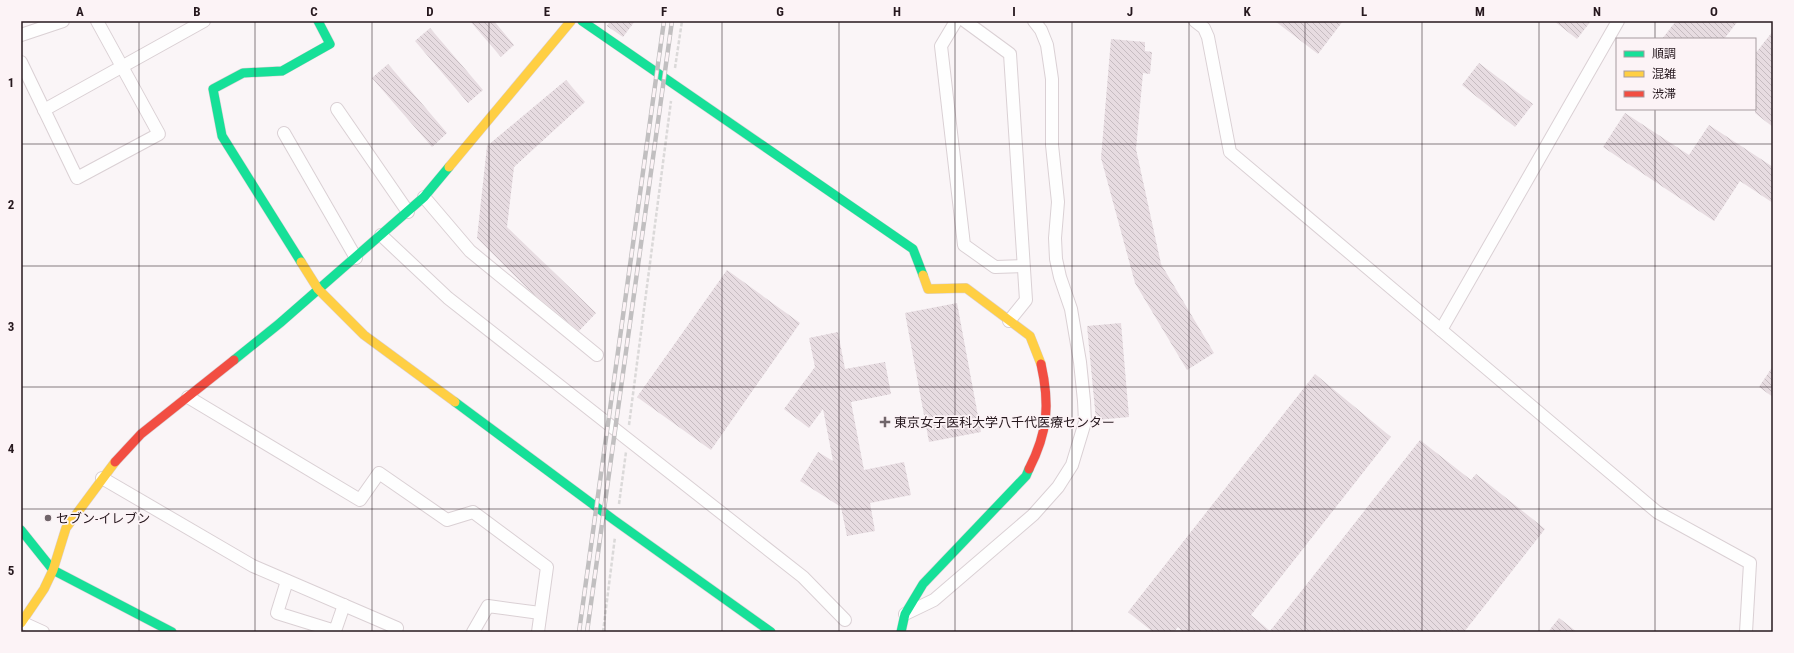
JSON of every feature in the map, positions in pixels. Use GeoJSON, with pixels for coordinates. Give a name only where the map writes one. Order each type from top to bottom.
{"type":"FeatureCollection","features":[{"type":"Feature","properties":{"kind":"street"},"geometry":{"type":"LineString","coordinates":[[21,35],[63,21]]}},
{"type":"Feature","properties":{"kind":"street"},"geometry":{"type":"LineString","coordinates":[[21,62],[77,178],[159,134],[97,21]]}},
{"type":"Feature","properties":{"kind":"street"},"geometry":{"type":"LineString","coordinates":[[44,110],[204,21]]}},
{"type":"Feature","properties":{"kind":"street"},"geometry":{"type":"LineString","coordinates":[[318,21],[330,44],[282,71],[243,73],[213,89],[222,136],[318,289],[364,335],[616,521],[770,632]]}},
{"type":"Feature","properties":{"kind":"street"},"geometry":{"type":"LineString","coordinates":[[43,632],[21,623],[44,590],[53,570],[66,528],[102,478],[140,434],[280,323],[424,198],[571,21]]}},
{"type":"Feature","properties":{"kind":"street"},"geometry":{"type":"LineString","coordinates":[[582,21],[913,249],[928,289],[966,288],[1030,336],[1040,356],[1046,386],[1047,418],[1040,448],[1026,476],[923,584],[905,614],[901,632]]}},
{"type":"Feature","properties":{"kind":"street"},"geometry":{"type":"LineString","coordinates":[[956,21],[940,46],[964,245],[995,267],[1023,266]]}},
{"type":"Feature","properties":{"kind":"street"},"geometry":{"type":"LineString","coordinates":[[965,21],[1010,54],[1026,300],[1009,321]]}},
{"type":"Feature","properties":{"kind":"street"},"geometry":{"type":"LineString","coordinates":[[905,614],[934,600],[1033,515],[1058,488],[1072,465],[1085,422],[1082,378],[1071,310],[1056,259],[1055,238],[1058,202],[1052,145],[1052,79],[1047,45],[1041,30],[1034,21]]}},
{"type":"Feature","properties":{"kind":"street"},"geometry":{"type":"LineString","coordinates":[[1195,21],[1204,28],[1208,37],[1230,152],[1657,512],[1750,563],[1746,632]]}},
{"type":"Feature","properties":{"kind":"street"},"geometry":{"type":"LineString","coordinates":[[1441,330],[1618,21]]}},
{"type":"Feature","properties":{"kind":"street"},"geometry":{"type":"LineString","coordinates":[[337,109],[408,212]]}},
{"type":"Feature","properties":{"kind":"street"},"geometry":{"type":"LineString","coordinates":[[284,133],[356,258]]}},
{"type":"Feature","properties":{"kind":"street"},"geometry":{"type":"LineString","coordinates":[[424,198],[470,251],[598,355]]}},
{"type":"Feature","properties":{"kind":"street"},"geometry":{"type":"LineString","coordinates":[[381,235],[448,298],[803,577],[845,620]]}},
{"type":"Feature","properties":{"kind":"street"},"geometry":{"type":"LineString","coordinates":[[188,397],[360,500],[379,473],[447,520],[473,512],[547,567],[538,632]]}},
{"type":"Feature","properties":{"kind":"street"},"geometry":{"type":"LineString","coordinates":[[102,478],[252,566],[397,628],[395,632]]}},
{"type":"Feature","properties":{"kind":"street"},"geometry":{"type":"LineString","coordinates":[[21,530],[53,570],[172,632]]}},
{"type":"Feature","properties":{"kind":"street"},"geometry":{"type":"LineString","coordinates":[[288,581],[277,613],[335,632],[344,605]]}},
{"type":"Feature","properties":{"kind":"street"},"geometry":{"type":"LineString","coordinates":[[473,632],[488,606],[540,613]]}},
{"type":"Feature","properties":{"kind":"path"},"geometry":{"type":"LineString","coordinates":[[674,75],[682,21]]}},
{"type":"Feature","properties":{"kind":"path"},"geometry":{"type":"LineString","coordinates":[[603,632],[671,98]]}},
{"type":"Feature","properties":{"kind":"building"},"geometry":{"type":"Polygon","coordinates":[[[470,21],[494,21],[514,45],[501,57],[470,21]]]}},
{"type":"Feature","properties":{"kind":"building"},"geometry":{"type":"Polygon","coordinates":[[[610,21],[635,21],[623,37],[607,26],[610,21]]]}},
{"type":"Feature","properties":{"kind":"building"},"geometry":{"type":"Polygon","coordinates":[[[1275,21],[1343,21],[1318,54],[1275,21]]]}},
{"type":"Feature","properties":{"kind":"building"},"geometry":{"type":"Polygon","coordinates":[[[1554,21],[1591,21],[1577,39],[1554,21]]]}},
{"type":"Feature","properties":{"kind":"building"},"geometry":{"type":"Polygon","coordinates":[[[1676,21],[1738,21],[1725,38],[1663,38],[1676,21]]]}},
{"type":"Feature","properties":{"kind":"building"},"geometry":{"type":"Polygon","coordinates":[[[430,28],[483,90],[468,103],[415,41],[430,28]]]}},
{"type":"Feature","properties":{"kind":"building"},"geometry":{"type":"Polygon","coordinates":[[[1773,31],[1773,127],[1755,113],[1756,53],[1773,31]]]}},
{"type":"Feature","properties":{"kind":"building"},"geometry":{"type":"Polygon","coordinates":[[[1111,39],[1145,42],[1145,51],[1152,52],[1150,74],[1143,73],[1136,149],[1161,264],[1214,353],[1187,370],[1135,283],[1101,158],[1111,39]]]}},
{"type":"Feature","properties":{"kind":"building"},"geometry":{"type":"Polygon","coordinates":[[[1479,63],[1533,104],[1515,127],[1462,85],[1479,63]]]}},
{"type":"Feature","properties":{"kind":"building"},"geometry":{"type":"Polygon","coordinates":[[[388,64],[447,133],[432,147],[372,78],[388,64]]]}},
{"type":"Feature","properties":{"kind":"building"},"geometry":{"type":"Polygon","coordinates":[[[566,80],[585,102],[514,167],[507,227],[596,313],[579,331],[530,291],[477,238],[487,146],[566,80]]]}},
{"type":"Feature","properties":{"kind":"building"},"geometry":{"type":"Polygon","coordinates":[[[1625,113],[1689,155],[1709,125],[1773,167],[1773,203],[1740,181],[1714,221],[1603,147],[1625,113]]]}},
{"type":"Feature","properties":{"kind":"building"},"geometry":{"type":"Polygon","coordinates":[[[727,270],[800,323],[711,450],[637,397],[727,270]]]}},
{"type":"Feature","properties":{"kind":"building"},"geometry":{"type":"Polygon","coordinates":[[[957,303],[981,432],[929,442],[905,313],[957,303]]]}},
{"type":"Feature","properties":{"kind":"building"},"geometry":{"type":"Polygon","coordinates":[[[1121,323],[1129,417],[1096,420],[1087,326],[1121,323]]]}},
{"type":"Feature","properties":{"kind":"building"},"geometry":{"type":"Polygon","coordinates":[[[838,332],[845,369],[885,362],[891,394],[851,402],[864,470],[904,462],[911,495],[870,503],[875,531],[847,536],[841,507],[800,481],[818,452],[833,461],[823,409],[809,428],[784,409],[815,367],[809,338],[838,332]]]}},
{"type":"Feature","properties":{"kind":"building"},"geometry":{"type":"Polygon","coordinates":[[[1773,366],[1773,397],[1759,387],[1773,366]]]}},
{"type":"Feature","properties":{"kind":"building"},"geometry":{"type":"Polygon","coordinates":[[[1315,374],[1391,437],[1251,615],[1270,631],[1420,440],[1471,480],[1476,474],[1545,529],[1464,632],[1183,632],[1178,627],[1174,632],[1153,632],[1128,612],[1315,374]]]}},
{"type":"Feature","properties":{"kind":"building"},"geometry":{"type":"Polygon","coordinates":[[[1559,618],[1577,632],[1548,632],[1559,618]]]}},
{"type":"Feature","properties":{"kind":"railway"},"geometry":{"type":"LineString","coordinates":[[579,632],[664,21]]}},
{"type":"Feature","properties":{"kind":"railway"},"geometry":{"type":"LineString","coordinates":[[587,632],[672,21]]}},
{"type":"Feature","properties":{"kind":"traffic: fast"},"geometry":{"type":"LineString","coordinates":[[301,262],[222,136],[213,89],[243,73],[282,71],[330,44],[318,21]]}},
{"type":"Feature","properties":{"kind":"traffic: fast"},"geometry":{"type":"LineString","coordinates":[[582,21],[913,249],[923,275]]}},
{"type":"Feature","properties":{"kind":"traffic: fast"},"geometry":{"type":"LineString","coordinates":[[234,360],[280,323],[424,197],[449,167]]}},
{"type":"Feature","properties":{"kind":"traffic: fast"},"geometry":{"type":"LineString","coordinates":[[455,402],[614,520],[771,632]]}},
{"type":"Feature","properties":{"kind":"traffic: fast"},"geometry":{"type":"LineString","coordinates":[[901,632],[905,614],[923,584],[1026,476],[1029,469]]}},
{"type":"Feature","properties":{"kind":"traffic: fast"},"geometry":{"type":"LineString","coordinates":[[21,530],[53,570],[172,632]]}},
{"type":"Feature","properties":{"kind":"traffic: slow"},"geometry":{"type":"LineString","coordinates":[[449,167],[571,21]]}},
{"type":"Feature","properties":{"kind":"traffic: slow"},"geometry":{"type":"LineString","coordinates":[[301,262],[318,289],[364,335],[455,402]]}},
{"type":"Feature","properties":{"kind":"traffic: slow"},"geometry":{"type":"LineString","coordinates":[[923,275],[928,289],[966,288],[1030,336],[1041,364]]}},
{"type":"Feature","properties":{"kind":"traffic: slow"},"geometry":{"type":"LineString","coordinates":[[21,623],[44,589],[53,570],[66,528],[115,462]]}},
{"type":"Feature","properties":{"kind":"traffic: jam"},"geometry":{"type":"LineString","coordinates":[[115,462],[141,434],[234,360]]}},
{"type":"Feature","properties":{"kind":"traffic: jam"},"geometry":{"type":"LineString","coordinates":[[1029,469],[1040,443],[1046,418],[1046,392],[1041,364]]}},
{"type":"Feature","properties":{"kind":"place","name":"東京女子医科大学八千代医療センター"},"geometry":{"type":"Point","coordinates":[885,422]}},
{"type":"Feature","properties":{"kind":"place","name":"セブン-イレブン"},"geometry":{"type":"Point","coordinates":[48,518]}}]}
